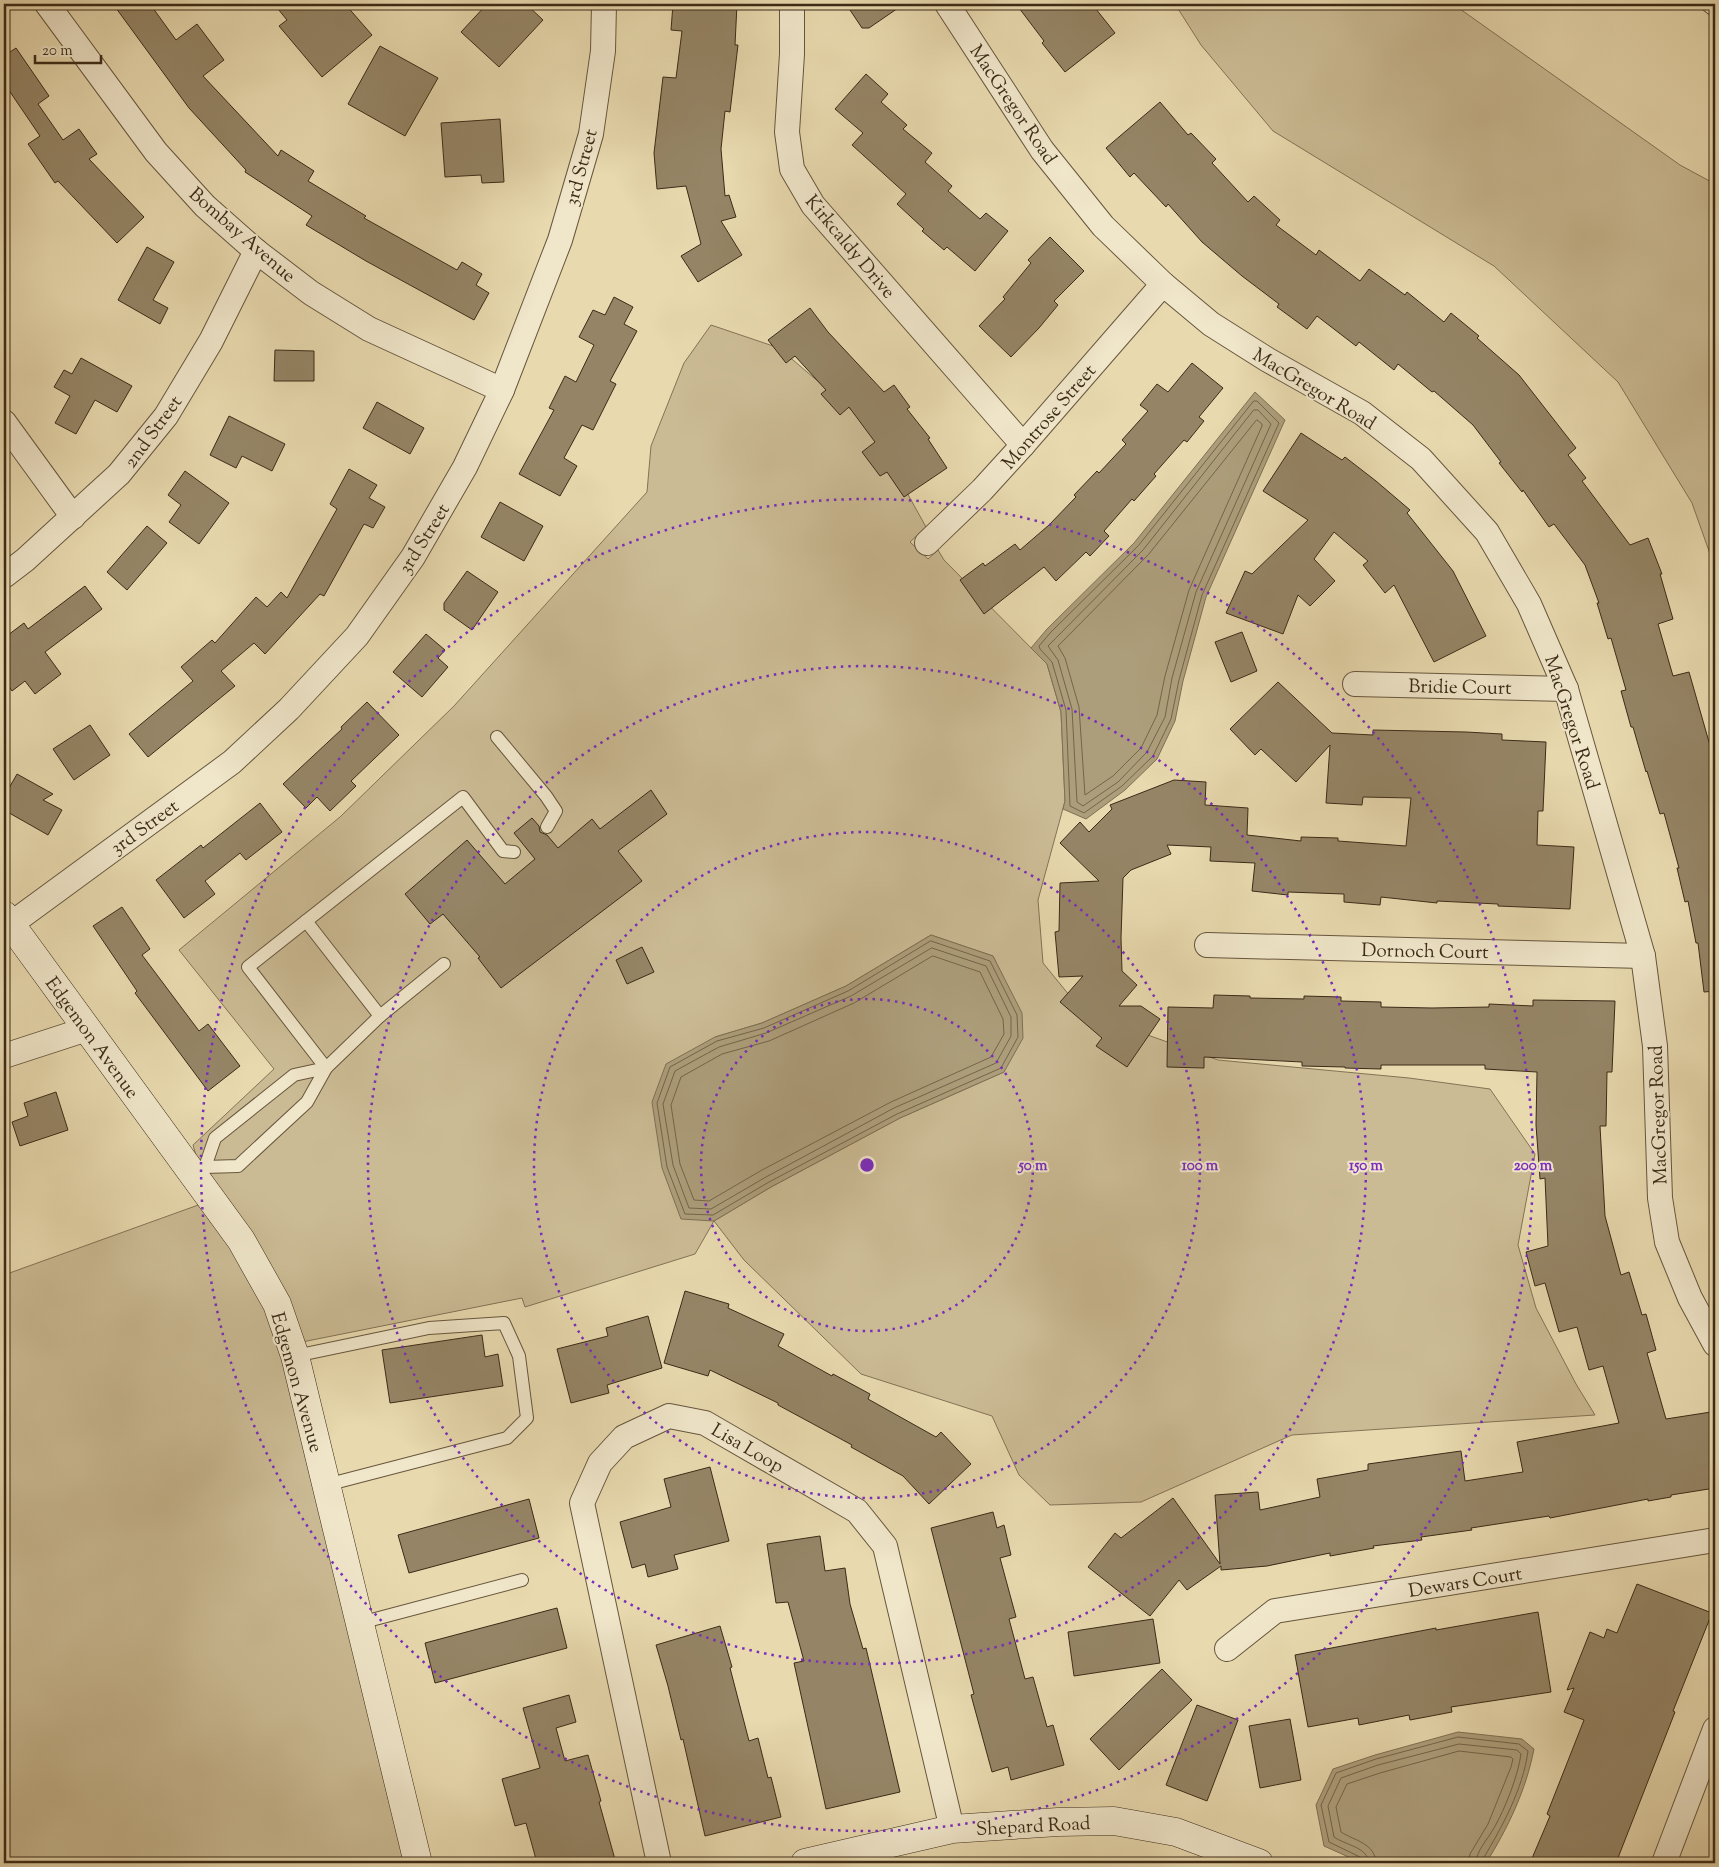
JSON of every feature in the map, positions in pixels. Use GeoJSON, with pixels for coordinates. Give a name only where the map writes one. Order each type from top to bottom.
{"type":"FeatureCollection","features":[{"type":"Feature","properties":{"kind":"street","name":"Bombay Avenue"},"geometry":{"type":"LineString","coordinates":[[47,4],[156,152],[205,206],[256,251],[311,293],[369,328],[502,390]]}},
{"type":"Feature","properties":{"kind":"street","name":"3rd Street"},"geometry":{"type":"LineString","coordinates":[[7,919],[232,762],[289,709],[351,644],[413,556],[465,467],[502,390],[560,240],[591,134],[603,51],[604,4]]}},
{"type":"Feature","properties":{"kind":"street","name":"Kirkcaldy Drive"},"geometry":{"type":"LineString","coordinates":[[792,4],[792,54],[787,132],[792,169],[813,205],[1023,445]]}},
{"type":"Feature","properties":{"kind":"street","name":"MacGregor Road"},"geometry":{"type":"LineString","coordinates":[[947,4],[1042,150],[1103,226],[1163,284],[1211,324],[1268,360],[1362,414],[1421,460],[1487,532],[1529,604],[1566,689],[1643,956],[1655,1046],[1660,1198],[1667,1242],[1690,1298],[1715,1344]]}},
{"type":"Feature","properties":{"kind":"street","name":"2nd Street"},"geometry":{"type":"LineString","coordinates":[[4,576],[25,560],[119,474],[166,416],[211,341],[256,251]]}},
{"type":"Feature","properties":{"kind":"street","name":"Montrose Street"},"geometry":{"type":"LineString","coordinates":[[927,543],[982,490],[1163,284]]}},
{"type":"Feature","properties":{"kind":"street"},"geometry":{"type":"LineString","coordinates":[[4,422],[73,517]]}},
{"type":"Feature","properties":{"kind":"street","name":"Bridie Court"},"geometry":{"type":"LineString","coordinates":[[1355,684],[1566,689]]}},
{"type":"Feature","properties":{"kind":"street","name":"Edgemon Avenue"},"geometry":{"type":"LineString","coordinates":[[7,919],[87,1029],[200,1171],[277,1304],[294,1356],[418,1863]]}},
{"type":"Feature","properties":{"kind":"street","name":"Dornoch Court"},"geometry":{"type":"LineString","coordinates":[[1207,945],[1643,956]]}},
{"type":"Feature","properties":{"kind":"street"},"geometry":{"type":"LineString","coordinates":[[4,1056],[87,1029]]}},
{"type":"Feature","properties":{"kind":"street","name":"Lisa Loop"},"geometry":{"type":"LineString","coordinates":[[658,1863],[582,1503],[600,1463],[624,1437],[669,1416],[705,1423],[857,1511],[885,1546],[952,1829]]}},
{"type":"Feature","properties":{"kind":"street","name":"Dewars Court"},"geometry":{"type":"LineString","coordinates":[[1227,1649],[1275,1611],[1715,1540]]}},
{"type":"Feature","properties":{"kind":"street"},"geometry":{"type":"LineString","coordinates":[[1664,1863],[1715,1729]]}},
{"type":"Feature","properties":{"kind":"street","name":"Shepard Road"},"geometry":{"type":"LineString","coordinates":[[805,1863],[952,1829],[1058,1822],[1114,1821],[1176,1832],[1259,1863]]}},
{"type":"Feature","properties":{"kind":"lane"},"geometry":{"type":"LineString","coordinates":[[1706,4],[1715,12]]}},
{"type":"Feature","properties":{"kind":"lane"},"geometry":{"type":"LineString","coordinates":[[497,737],[546,796],[556,811],[547,827]]}},
{"type":"Feature","properties":{"kind":"lane"},"geometry":{"type":"LineString","coordinates":[[326,1068],[248,967],[463,797],[503,851],[514,852]]}},
{"type":"Feature","properties":{"kind":"lane"},"geometry":{"type":"LineString","coordinates":[[306,921],[380,1016]]}},
{"type":"Feature","properties":{"kind":"lane"},"geometry":{"type":"LineString","coordinates":[[200,1171],[238,1166],[307,1102],[326,1068],[380,1016],[444,964]]}},
{"type":"Feature","properties":{"kind":"lane"},"geometry":{"type":"LineString","coordinates":[[200,1171],[215,1138],[294,1075],[326,1068]]}},
{"type":"Feature","properties":{"kind":"lane"},"geometry":{"type":"LineString","coordinates":[[294,1356],[429,1328],[504,1323],[519,1356],[527,1418],[507,1438],[326,1485]]}},
{"type":"Feature","properties":{"kind":"lane"},"geometry":{"type":"LineString","coordinates":[[360,1623],[522,1580]]}},
{"type":"Feature","properties":{"kind":"shaded area"},"geometry":{"type":"Polygon","coordinates":[[[1175,4],[1453,4],[1680,165],[1715,184],[1715,568],[1692,503],[1618,382],[1494,266],[1273,131],[1201,45],[1175,4]]]}},
{"type":"Feature","properties":{"kind":"shaded area"},"geometry":{"type":"Polygon","coordinates":[[[711,325],[779,348],[870,426],[926,527],[910,542],[928,559],[938,550],[944,560],[1047,664],[1061,712],[1065,801],[1038,900],[1043,963],[1083,1012],[1218,1060],[1409,1078],[1490,1089],[1535,1154],[1518,1245],[1536,1308],[1576,1384],[1595,1415],[1292,1435],[1141,1502],[1050,1505],[1019,1475],[992,1416],[861,1374],[744,1260],[714,1221],[695,1254],[525,1307],[522,1298],[302,1342],[197,1159],[193,1145],[274,1069],[179,950],[340,817],[454,706],[647,492],[651,446],[684,363],[711,325]],[[931,935],[846,986],[762,1023],[715,1037],[714,1221],[771,1187],[900,1118],[1004,1072],[1002,975],[993,956],[931,935]]]}},
{"type":"Feature","properties":{"kind":"shaded area"},"geometry":{"type":"Polygon","coordinates":[[[201,1204],[231,1245],[265,1308],[282,1358],[406,1863],[4,1863],[4,1275],[201,1204]]]}},
{"type":"Feature","properties":{"kind":"water"},"geometry":{"type":"Polygon","coordinates":[[[1255,392],[1285,420],[1206,597],[1183,681],[1175,721],[1157,759],[1125,790],[1086,819],[1063,809],[1065,801],[1061,712],[1047,664],[1031,648],[1047,629],[1134,543],[1255,392]]]}},
{"type":"Feature","properties":{"kind":"water"},"geometry":{"type":"Polygon","coordinates":[[[931,935],[993,956],[1022,1013],[1023,1038],[1004,1072],[900,1118],[771,1187],[714,1221],[681,1219],[662,1168],[652,1102],[666,1064],[715,1037],[762,1023],[846,986],[931,935]]]}},
{"type":"Feature","properties":{"kind":"water"},"geometry":{"type":"Polygon","coordinates":[[[1458,1732],[1522,1739],[1534,1749],[1521,1794],[1502,1836],[1486,1863],[1362,1863],[1324,1846],[1316,1805],[1333,1769],[1375,1755],[1458,1732]]]}},
{"type":"Feature","properties":{"kind":"building"},"geometry":{"type":"Polygon","coordinates":[[[113,4],[150,4],[176,40],[197,24],[224,60],[203,76],[278,156],[281,150],[314,171],[308,181],[366,216],[364,218],[457,270],[462,262],[482,274],[476,285],[489,293],[474,320],[366,261],[306,225],[312,216],[245,172],[246,170],[189,108],[113,4]]]}},
{"type":"Feature","properties":{"kind":"building"},"geometry":{"type":"Polygon","coordinates":[[[274,4],[345,4],[372,35],[322,77],[279,26],[287,20],[274,4]]]}},
{"type":"Feature","properties":{"kind":"building"},"geometry":{"type":"Polygon","coordinates":[[[487,4],[526,4],[543,20],[499,67],[461,32],[487,4]]]}},
{"type":"Feature","properties":{"kind":"building"},"geometry":{"type":"Polygon","coordinates":[[[673,4],[737,4],[735,45],[738,45],[730,112],[725,111],[721,149],[725,196],[729,195],[736,217],[721,221],[742,255],[698,282],[681,256],[701,244],[686,186],[657,189],[654,153],[663,77],[676,78],[682,31],[671,30],[673,4]]]}},
{"type":"Feature","properties":{"kind":"building"},"geometry":{"type":"Polygon","coordinates":[[[846,4],[904,4],[869,28],[862,28],[846,4]]]}},
{"type":"Feature","properties":{"kind":"building"},"geometry":{"type":"Polygon","coordinates":[[[1016,4],[1092,4],[1115,33],[1065,72],[1042,43],[1044,41],[1016,4]]]}},
{"type":"Feature","properties":{"kind":"building"},"geometry":{"type":"Polygon","coordinates":[[[380,46],[438,78],[405,136],[348,104],[380,46]]]}},
{"type":"Feature","properties":{"kind":"building"},"geometry":{"type":"Polygon","coordinates":[[[16,48],[49,96],[38,104],[63,140],[79,129],[97,154],[89,159],[144,217],[117,243],[58,181],[55,183],[28,144],[40,136],[4,83],[4,56],[16,48]]]}},
{"type":"Feature","properties":{"kind":"building"},"geometry":{"type":"Polygon","coordinates":[[[866,74],[888,94],[881,102],[907,125],[903,129],[932,153],[925,162],[952,186],[948,191],[980,219],[986,213],[1008,231],[975,271],[947,247],[944,250],[922,231],[924,229],[897,204],[906,194],[852,145],[863,133],[835,109],[866,74]]]}},
{"type":"Feature","properties":{"kind":"building"},"geometry":{"type":"Polygon","coordinates":[[[1160,102],[1188,135],[1191,133],[1216,159],[1212,163],[1248,202],[1254,196],[1280,220],[1276,225],[1316,255],[1319,250],[1360,281],[1369,269],[1405,295],[1407,292],[1444,322],[1451,313],[1479,336],[1477,338],[1519,375],[1576,448],[1568,455],[1586,478],[1582,481],[1630,545],[1648,538],[1662,574],[1660,574],[1673,619],[1658,624],[1673,676],[1689,672],[1715,763],[1715,991],[1704,992],[1698,943],[1696,943],[1688,901],[1685,902],[1677,868],[1679,868],[1664,813],[1660,814],[1633,727],[1631,727],[1621,691],[1626,690],[1611,638],[1608,639],[1597,603],[1599,603],[1585,565],[1554,524],[1549,527],[1523,490],[1522,492],[1499,463],[1501,462],[1473,425],[1434,391],[1432,392],[1398,364],[1394,370],[1359,342],[1356,346],[1317,316],[1307,329],[1277,307],[1279,304],[1202,242],[1168,204],[1166,207],[1134,173],[1130,177],[1106,148],[1160,102]]]}},
{"type":"Feature","properties":{"kind":"building"},"geometry":{"type":"Polygon","coordinates":[[[500,119],[504,182],[482,183],[481,175],[445,177],[441,123],[500,119]]]}},
{"type":"Feature","properties":{"kind":"building"},"geometry":{"type":"Polygon","coordinates":[[[1050,237],[1084,271],[1054,301],[1058,305],[1011,357],[979,326],[1005,299],[1003,297],[1031,263],[1028,260],[1050,237]]]}},
{"type":"Feature","properties":{"kind":"building"},"geometry":{"type":"Polygon","coordinates":[[[147,247],[174,262],[153,300],[168,308],[160,324],[118,300],[147,247]]]}},
{"type":"Feature","properties":{"kind":"building"},"geometry":{"type":"Polygon","coordinates":[[[614,297],[633,307],[624,324],[637,331],[610,381],[616,384],[593,430],[582,425],[564,458],[577,466],[560,496],[519,474],[554,410],[549,408],[565,376],[576,382],[594,345],[579,337],[593,310],[605,315],[614,297]]]}},
{"type":"Feature","properties":{"kind":"building"},"geometry":{"type":"Polygon","coordinates":[[[810,308],[828,332],[884,392],[894,385],[910,407],[907,409],[930,438],[928,439],[947,468],[904,497],[887,472],[880,476],[862,452],[875,442],[849,407],[840,415],[821,394],[826,390],[795,356],[786,363],[768,340],[810,308]]]}},
{"type":"Feature","properties":{"kind":"building"},"geometry":{"type":"Polygon","coordinates":[[[275,350],[314,351],[314,381],[274,381],[275,350]]]}},
{"type":"Feature","properties":{"kind":"building"},"geometry":{"type":"Polygon","coordinates":[[[81,358],[132,386],[117,412],[95,400],[76,434],[55,423],[70,396],[54,387],[64,370],[72,374],[81,358]]]}},
{"type":"Feature","properties":{"kind":"building"},"geometry":{"type":"Polygon","coordinates":[[[1192,363],[1223,388],[1199,417],[1204,421],[1187,442],[1184,440],[1154,474],[1156,476],[1134,501],[1132,499],[1104,531],[1109,536],[1090,556],[1086,552],[1056,581],[1044,567],[984,614],[960,580],[983,563],[985,566],[1015,544],[1020,550],[1049,525],[1076,497],[1074,495],[1097,471],[1099,473],[1126,444],[1122,440],[1148,411],[1140,405],[1157,384],[1168,392],[1192,363]]]}},
{"type":"Feature","properties":{"kind":"building"},"geometry":{"type":"Polygon","coordinates":[[[377,402],[424,428],[410,454],[363,428],[377,402]]]}},
{"type":"Feature","properties":{"kind":"building"},"geometry":{"type":"Polygon","coordinates":[[[229,416],[285,444],[272,471],[242,456],[236,468],[210,455],[229,416]]]}},
{"type":"Feature","properties":{"kind":"building"},"geometry":{"type":"Polygon","coordinates":[[[1301,433],[1342,460],[1345,457],[1410,510],[1407,513],[1453,571],[1486,636],[1434,662],[1394,585],[1385,593],[1363,565],[1368,561],[1334,532],[1314,559],[1335,581],[1310,606],[1298,595],[1283,634],[1226,613],[1245,571],[1252,574],[1308,520],[1263,491],[1301,433]]]}},
{"type":"Feature","properties":{"kind":"building"},"geometry":{"type":"Polygon","coordinates":[[[349,469],[377,485],[369,498],[385,507],[373,528],[364,524],[324,596],[320,594],[265,654],[254,643],[221,671],[235,686],[148,757],[129,734],[193,681],[181,667],[212,640],[215,643],[256,597],[267,607],[281,592],[287,598],[337,509],[330,504],[349,469]]]}},
{"type":"Feature","properties":{"kind":"building"},"geometry":{"type":"Polygon","coordinates":[[[185,471],[229,503],[199,544],[169,522],[181,505],[168,495],[185,471]]]}},
{"type":"Feature","properties":{"kind":"building"},"geometry":{"type":"Polygon","coordinates":[[[500,502],[543,526],[524,561],[481,537],[500,502]]]}},
{"type":"Feature","properties":{"kind":"building"},"geometry":{"type":"Polygon","coordinates":[[[147,526],[167,543],[127,590],[107,572],[147,526]]]}},
{"type":"Feature","properties":{"kind":"building"},"geometry":{"type":"Polygon","coordinates":[[[467,571],[498,592],[472,630],[444,610],[444,603],[467,571]]]}},
{"type":"Feature","properties":{"kind":"building"},"geometry":{"type":"Polygon","coordinates":[[[85,586],[102,609],[45,652],[61,674],[35,694],[25,681],[12,691],[4,679],[4,638],[24,623],[28,629],[85,586]]]}},
{"type":"Feature","properties":{"kind":"building"},"geometry":{"type":"Polygon","coordinates":[[[1242,632],[1257,671],[1231,682],[1215,642],[1242,632]]]}},
{"type":"Feature","properties":{"kind":"building"},"geometry":{"type":"Polygon","coordinates":[[[426,634],[445,650],[438,658],[448,667],[422,697],[393,672],[426,634]]]}},
{"type":"Feature","properties":{"kind":"building"},"geometry":{"type":"Polygon","coordinates":[[[1278,682],[1332,733],[1373,735],[1373,730],[1466,732],[1502,734],[1502,740],[1546,742],[1543,811],[1538,811],[1537,845],[1574,847],[1570,909],[1437,901],[1437,903],[1381,897],[1380,905],[1344,902],[1344,894],[1288,892],[1288,895],[1252,891],[1255,863],[1210,861],[1211,847],[1167,845],[1171,854],[1131,870],[1123,878],[1122,971],[1137,985],[1119,1006],[1141,1006],[1160,1019],[1127,1067],[1096,1046],[1102,1038],[1060,1002],[1083,976],[1059,977],[1055,932],[1059,931],[1060,883],[1099,881],[1060,843],[1080,822],[1089,832],[1112,809],[1110,805],[1174,780],[1206,782],[1205,805],[1248,808],[1247,835],[1301,841],[1301,837],[1338,838],[1338,841],[1406,846],[1411,798],[1363,797],[1362,805],[1326,803],[1330,745],[1296,782],[1261,749],[1255,755],[1230,729],[1278,682]]]}},
{"type":"Feature","properties":{"kind":"building"},"geometry":{"type":"Polygon","coordinates":[[[367,702],[399,735],[351,781],[356,786],[330,811],[317,797],[306,808],[283,784],[342,729],[341,727],[367,702]]]}},
{"type":"Feature","properties":{"kind":"building"},"geometry":{"type":"Polygon","coordinates":[[[90,725],[110,755],[74,780],[53,749],[90,725]]]}},
{"type":"Feature","properties":{"kind":"building"},"geometry":{"type":"Polygon","coordinates":[[[17,774],[53,794],[43,800],[62,810],[48,835],[4,810],[4,797],[17,774]]]}},
{"type":"Feature","properties":{"kind":"building"},"geometry":{"type":"Polygon","coordinates":[[[651,790],[667,814],[618,851],[642,881],[501,988],[478,958],[480,957],[443,914],[430,924],[405,894],[467,840],[505,884],[535,859],[514,833],[532,818],[539,826],[540,832],[547,835],[558,848],[592,819],[600,829],[651,790]]]}},
{"type":"Feature","properties":{"kind":"building"},"geometry":{"type":"Polygon","coordinates":[[[260,803],[282,832],[246,860],[240,853],[205,881],[215,894],[184,918],[156,880],[201,845],[203,848],[260,803]]]}},
{"type":"Feature","properties":{"kind":"building"},"geometry":{"type":"Polygon","coordinates":[[[122,907],[150,949],[142,955],[199,1031],[208,1024],[240,1066],[208,1091],[135,993],[137,991],[93,926],[122,907]]]}},
{"type":"Feature","properties":{"kind":"building"},"geometry":{"type":"Polygon","coordinates":[[[642,947],[654,972],[627,984],[616,960],[642,947]]]}},
{"type":"Feature","properties":{"kind":"building"},"geometry":{"type":"Polygon","coordinates":[[[1214,995],[1304,999],[1304,996],[1341,997],[1341,1001],[1381,1002],[1381,1007],[1432,1008],[1489,1007],[1489,1004],[1533,1006],[1533,1000],[1615,1001],[1612,1072],[1607,1072],[1606,1126],[1600,1126],[1605,1216],[1621,1275],[1629,1272],[1642,1315],[1646,1314],[1656,1350],[1647,1353],[1666,1419],[1711,1412],[1715,1443],[1715,1488],[1550,1518],[1549,1516],[1471,1528],[1472,1530],[1421,1537],[1422,1540],[1373,1546],[1374,1548],[1330,1556],[1330,1553],[1267,1566],[1221,1570],[1221,1566],[1187,1590],[1179,1580],[1150,1616],[1088,1567],[1115,1533],[1121,1538],[1173,1498],[1220,1564],[1215,1495],[1258,1492],[1260,1510],[1320,1497],[1317,1479],[1368,1470],[1368,1464],[1461,1451],[1465,1481],[1523,1472],[1517,1442],[1619,1423],[1603,1366],[1589,1370],[1577,1327],[1559,1332],[1545,1283],[1535,1286],[1526,1252],[1548,1246],[1545,1178],[1540,1179],[1536,1125],[1537,1072],[1485,1069],[1485,1065],[1381,1065],[1381,1069],[1345,1068],[1302,1066],[1302,1062],[1204,1057],[1204,1068],[1167,1067],[1168,1007],[1213,1008],[1214,995]]]}},
{"type":"Feature","properties":{"kind":"building"},"geometry":{"type":"Polygon","coordinates":[[[56,1092],[68,1130],[20,1146],[12,1122],[28,1116],[24,1103],[56,1092]]]}},
{"type":"Feature","properties":{"kind":"building"},"geometry":{"type":"Polygon","coordinates":[[[685,1291],[729,1304],[728,1308],[784,1334],[778,1346],[832,1376],[833,1374],[870,1394],[868,1399],[936,1437],[941,1432],[971,1464],[929,1504],[903,1476],[851,1447],[852,1445],[778,1405],[778,1403],[710,1370],[708,1376],[664,1363],[685,1291]]]}},
{"type":"Feature","properties":{"kind":"building"},"geometry":{"type":"Polygon","coordinates":[[[648,1316],[662,1368],[607,1385],[609,1393],[571,1403],[557,1349],[608,1336],[606,1328],[648,1316]]]}},
{"type":"Feature","properties":{"kind":"building"},"geometry":{"type":"Polygon","coordinates":[[[482,1335],[485,1357],[498,1354],[503,1386],[390,1403],[382,1350],[482,1335]]]}},
{"type":"Feature","properties":{"kind":"building"},"geometry":{"type":"Polygon","coordinates":[[[710,1467],[729,1541],[674,1555],[678,1569],[648,1577],[645,1564],[632,1568],[620,1522],[671,1507],[664,1479],[710,1467]]]}},
{"type":"Feature","properties":{"kind":"building"},"geometry":{"type":"Polygon","coordinates":[[[529,1499],[539,1538],[409,1573],[398,1535],[529,1499]]]}},
{"type":"Feature","properties":{"kind":"building"},"geometry":{"type":"Polygon","coordinates":[[[993,1512],[997,1528],[1004,1525],[1011,1555],[1000,1558],[1016,1617],[1009,1619],[1025,1679],[1033,1677],[1047,1727],[1053,1725],[1064,1765],[1011,1780],[1008,1767],[992,1772],[971,1695],[974,1694],[931,1528],[993,1512]]]}},
{"type":"Feature","properties":{"kind":"building"},"geometry":{"type":"Polygon","coordinates":[[[820,1536],[825,1571],[845,1568],[850,1604],[863,1649],[866,1648],[900,1792],[826,1809],[794,1663],[804,1661],[788,1602],[776,1603],[767,1544],[820,1536]]]}},
{"type":"Feature","properties":{"kind":"building"},"geometry":{"type":"Polygon","coordinates":[[[1637,1584],[1712,1613],[1673,1711],[1675,1712],[1616,1863],[1530,1863],[1550,1816],[1547,1814],[1584,1720],[1564,1712],[1574,1688],[1567,1690],[1590,1632],[1604,1638],[1607,1629],[1617,1633],[1637,1584]]]}},
{"type":"Feature","properties":{"kind":"building"},"geometry":{"type":"Polygon","coordinates":[[[557,1608],[567,1648],[435,1683],[425,1643],[557,1608]]]}},
{"type":"Feature","properties":{"kind":"building"},"geometry":{"type":"Polygon","coordinates":[[[1538,1612],[1551,1692],[1451,1707],[1452,1712],[1410,1720],[1409,1715],[1359,1725],[1358,1718],[1308,1727],[1295,1655],[1436,1628],[1436,1630],[1538,1612]]]}},
{"type":"Feature","properties":{"kind":"building"},"geometry":{"type":"Polygon","coordinates":[[[1153,1619],[1160,1663],[1074,1676],[1068,1632],[1153,1619]]]}},
{"type":"Feature","properties":{"kind":"building"},"geometry":{"type":"Polygon","coordinates":[[[720,1626],[732,1667],[730,1668],[749,1741],[758,1738],[768,1778],[771,1777],[781,1817],[705,1836],[683,1739],[681,1740],[656,1645],[720,1626]]]}},
{"type":"Feature","properties":{"kind":"building"},"geometry":{"type":"Polygon","coordinates":[[[1162,1669],[1192,1700],[1119,1770],[1090,1739],[1162,1669]]]}},
{"type":"Feature","properties":{"kind":"building"},"geometry":{"type":"Polygon","coordinates":[[[569,1695],[576,1722],[556,1728],[565,1761],[588,1755],[616,1863],[537,1863],[526,1823],[515,1826],[502,1779],[540,1768],[523,1708],[569,1695]]]}},
{"type":"Feature","properties":{"kind":"building"},"geometry":{"type":"Polygon","coordinates":[[[1197,1705],[1238,1720],[1207,1801],[1166,1785],[1197,1705]]]}},
{"type":"Feature","properties":{"kind":"building"},"geometry":{"type":"Polygon","coordinates":[[[1290,1719],[1301,1780],[1260,1788],[1249,1726],[1290,1719]]]}}]}
